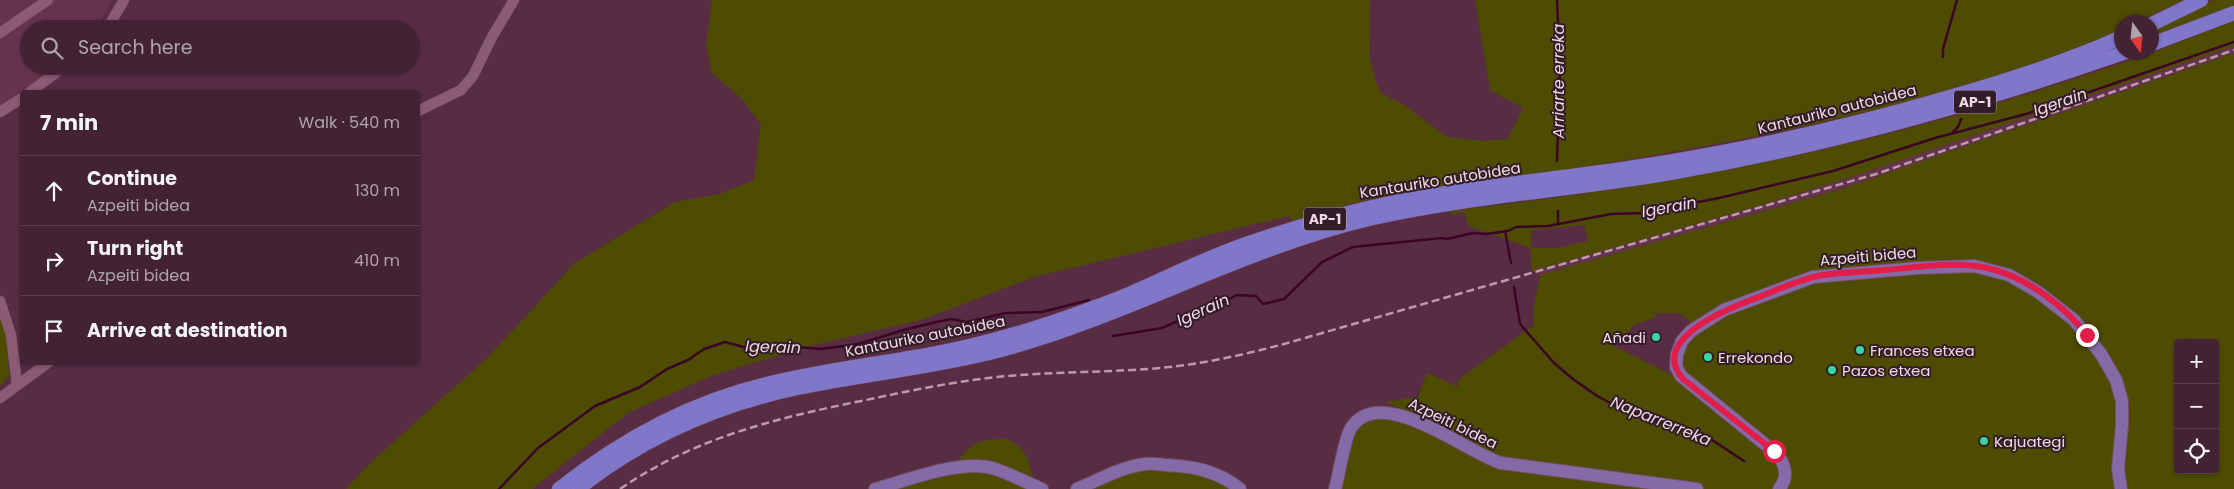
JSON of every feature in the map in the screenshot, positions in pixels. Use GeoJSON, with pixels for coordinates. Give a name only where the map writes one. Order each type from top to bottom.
{"type":"FeatureCollection","features":[{"type":"Feature","properties":{"kind":"highway"},"geometry":{"type":"LineString","coordinates":[[2159,21],[2201,0]]}},
{"type":"Feature","properties":{"kind":"highway"},"geometry":{"type":"LineString","coordinates":[[2159,41],[2234,13]]}},
{"type":"Feature","properties":{"kind":"highway","name":"Kantauriko autobidea"},"geometry":{"type":"LineString","coordinates":[[559,489],[610,452],[638,435],[701,404],[767,384],[925,355],[1020,333],[1122,296],[1240,246],[1321,220],[1412,198],[1655,164],[1809,133],[1901,111],[1982,88],[2054,64],[2114,40]]}},
{"type":"Feature","properties":{"kind":"highway","name":"Kantauriko autobidea"},"geometry":{"type":"LineString","coordinates":[[578,489],[616,462],[652,440],[676,428],[737,404],[800,387],[942,364],[1041,338],[1125,308],[1242,258],[1338,227],[1428,207],[1640,178],[1795,148],[1957,107],[2114,56]]}},
{"type":"Feature","properties":{"kind":"main road","name":"Azpeiti bidea"},"geometry":{"type":"LineString","coordinates":[[1779,489],[1784,481],[1785,471],[1783,462],[1777,454],[1687,383],[1679,374],[1676,359],[1683,339],[1694,328],[1722,311],[1808,279],[1841,274],[1959,265],[1996,270],[2023,282],[2069,316],[2092,342],[2110,370],[2121,399],[2122,425],[2118,469],[2121,489]]}},
{"type":"Feature","properties":{"kind":"main road","name":"Azpeiti bidea"},"geometry":{"type":"LineString","coordinates":[[1335,489],[1350,430],[1366,416],[1386,412],[1412,419],[1478,454],[1504,464],[1698,489]]}},
{"type":"Feature","properties":{"kind":"main road"},"geometry":{"type":"LineString","coordinates":[[1077,489],[1104,476],[1146,464],[1186,466],[1211,472],[1229,480],[1240,489]]}},
{"type":"Feature","properties":{"kind":"main road"},"geometry":{"type":"LineString","coordinates":[[875,489],[958,467],[973,466],[991,468],[1042,489]]}},
{"type":"Feature","properties":{"kind":"street"},"geometry":{"type":"LineString","coordinates":[[0,33],[48,0]]}},
{"type":"Feature","properties":{"kind":"street"},"geometry":{"type":"LineString","coordinates":[[112,20],[124,0]]}},
{"type":"Feature","properties":{"kind":"street"},"geometry":{"type":"LineString","coordinates":[[420,110],[461,90],[474,76],[492,37],[514,0]]}},
{"type":"Feature","properties":{"kind":"street"},"geometry":{"type":"LineString","coordinates":[[33,90],[53,75]]}},
{"type":"Feature","properties":{"kind":"street"},"geometry":{"type":"LineString","coordinates":[[0,112],[20,99]]}},
{"type":"Feature","properties":{"kind":"street"},"geometry":{"type":"LineString","coordinates":[[0,301],[11,335],[18,385]]}},
{"type":"Feature","properties":{"kind":"street"},"geometry":{"type":"LineString","coordinates":[[0,398],[45,365]]}},
{"type":"Feature","properties":{"kind":"shaded area"},"geometry":{"type":"Polygon","coordinates":[[[0,0],[112,0],[102,20],[20,20],[20,75],[44,75],[24,90],[20,90],[20,93],[0,108],[0,0]]]}},
{"type":"Feature","properties":{"kind":"shaded area"},"geometry":{"type":"Polygon","coordinates":[[[712,0],[1370,0],[1369,54],[1376,83],[1381,93],[1404,105],[1447,137],[1484,141],[1508,139],[1523,108],[1490,90],[1475,0],[2184,0],[2152,15],[2114,15],[2114,33],[2056,55],[1989,78],[1854,115],[1716,144],[1560,171],[1448,185],[1378,197],[1292,221],[1289,216],[1034,277],[921,320],[809,346],[711,376],[628,413],[532,489],[346,489],[366,467],[488,357],[575,263],[675,202],[720,194],[754,180],[761,125],[743,100],[712,73],[706,45],[712,0]]]}},
{"type":"Feature","properties":{"kind":"shaded area"},"geometry":{"type":"Polygon","coordinates":[[[2214,0],[2234,0],[2234,7],[2159,35],[2159,27],[2214,0]]]}},
{"type":"Feature","properties":{"kind":"shaded area"},"geometry":{"type":"Polygon","coordinates":[[[2234,21],[2234,46],[1858,175],[1755,207],[1532,271],[1530,248],[1469,226],[1463,211],[1453,216],[1449,211],[1653,183],[1805,154],[1930,123],[2041,90],[2131,60],[2159,60],[2159,50],[2234,21]],[[1584,225],[1531,230],[1531,248],[1557,248],[1588,241],[1584,225]]]}},
{"type":"Feature","properties":{"kind":"shaded area"},"geometry":{"type":"Polygon","coordinates":[[[2234,46],[2234,53],[1841,189],[1540,275],[1532,271],[1755,207],[1858,175],[2234,46]]]}},
{"type":"Feature","properties":{"kind":"shaded area"},"geometry":{"type":"Polygon","coordinates":[[[2234,53],[2234,489],[1331,489],[1356,425],[1408,412],[1386,402],[1418,397],[1427,373],[1458,387],[1458,380],[1534,325],[1534,306],[1540,275],[1841,189],[2234,53]],[[1655,313],[1656,317],[1632,326],[1612,345],[1684,381],[1676,367],[1696,326],[1679,313],[1655,313]]]}},
{"type":"Feature","properties":{"kind":"shaded area"},"geometry":{"type":"Polygon","coordinates":[[[0,318],[6,334],[9,376],[0,386],[0,318]]]}},
{"type":"Feature","properties":{"kind":"shaded area"},"geometry":{"type":"Polygon","coordinates":[[[993,439],[1005,439],[1014,443],[1025,453],[1038,489],[891,489],[949,476],[960,458],[976,443],[993,439]]]}},
{"type":"Feature","properties":{"kind":"shaded area"},"geometry":{"type":"Polygon","coordinates":[[[1166,467],[1212,477],[1230,489],[1084,489],[1129,471],[1166,467]]]}},
{"type":"Feature","properties":{"kind":"waterway","name":"Arriarte erreka"},"geometry":{"type":"LineString","coordinates":[[1557,0],[1560,64],[1557,161]]}},
{"type":"Feature","properties":{"kind":"waterway"},"geometry":{"type":"LineString","coordinates":[[1943,57],[1943,49],[1957,0]]}},
{"type":"Feature","properties":{"kind":"waterway","name":"Igerain"},"geometry":{"type":"LineString","coordinates":[[1113,336],[1162,328],[1212,308],[1237,295],[1256,296],[1263,304],[1284,299],[1322,262],[1353,247],[1447,239],[1473,233],[1486,234],[1508,231],[1516,227],[1548,226],[1611,214],[1642,213],[1719,198],[1833,171],[1935,138],[2026,114],[2234,42]]}},
{"type":"Feature","properties":{"kind":"waterway"},"geometry":{"type":"LineString","coordinates":[[1953,132],[1958,127],[1961,119]]}},
{"type":"Feature","properties":{"kind":"waterway","name":"Arriarte erreka"},"geometry":{"type":"LineString","coordinates":[[1558,211],[1558,224]]}},
{"type":"Feature","properties":{"kind":"waterway","name":"Naparrerreka"},"geometry":{"type":"LineString","coordinates":[[1505,231],[1511,263]]}},
{"type":"Feature","properties":{"kind":"waterway","name":"Naparrerreka"},"geometry":{"type":"LineString","coordinates":[[1514,287],[1520,324],[1554,363],[1573,379],[1597,396],[1620,408],[1709,438],[1744,461]]}},
{"type":"Feature","properties":{"kind":"waterway","name":"Igerain"},"geometry":{"type":"LineString","coordinates":[[499,489],[538,448],[595,406],[640,387],[667,369],[688,360],[704,349],[725,342],[747,348],[762,344],[820,349],[858,344],[907,329],[951,319],[967,322],[1006,313],[1042,312],[1089,300]]}},
{"type":"Feature","properties":{"kind":"railway"},"geometry":{"type":"LineString","coordinates":[[620,489],[649,471],[708,443],[769,422],[833,407],[923,388],[980,379],[1182,366],[1284,344],[1876,174],[2234,50]]}},
{"type":"Feature","properties":{"kind":"place","name":"Añadi"},"geometry":{"type":"Point","coordinates":[1656,337]}},
{"type":"Feature","properties":{"kind":"place","name":"Frances etxea"},"geometry":{"type":"Point","coordinates":[1860,350]}},
{"type":"Feature","properties":{"kind":"place","name":"Errekondo"},"geometry":{"type":"Point","coordinates":[1708,357]}},
{"type":"Feature","properties":{"kind":"place","name":"Pazos etxea"},"geometry":{"type":"Point","coordinates":[1832,370]}},
{"type":"Feature","properties":{"kind":"place","name":"Kajuategi"},"geometry":{"type":"Point","coordinates":[1984,441]}},
{"type":"Feature","properties":{"kind":"route"},"geometry":{"type":"LineString","coordinates":[[1774,451],[1683,379],[1677,370],[1676,356],[1680,344],[1685,337],[1705,320],[1795,283],[1823,275],[1959,265],[1987,268],[2009,275],[2031,287],[2069,316],[2087,335]]}}]}
